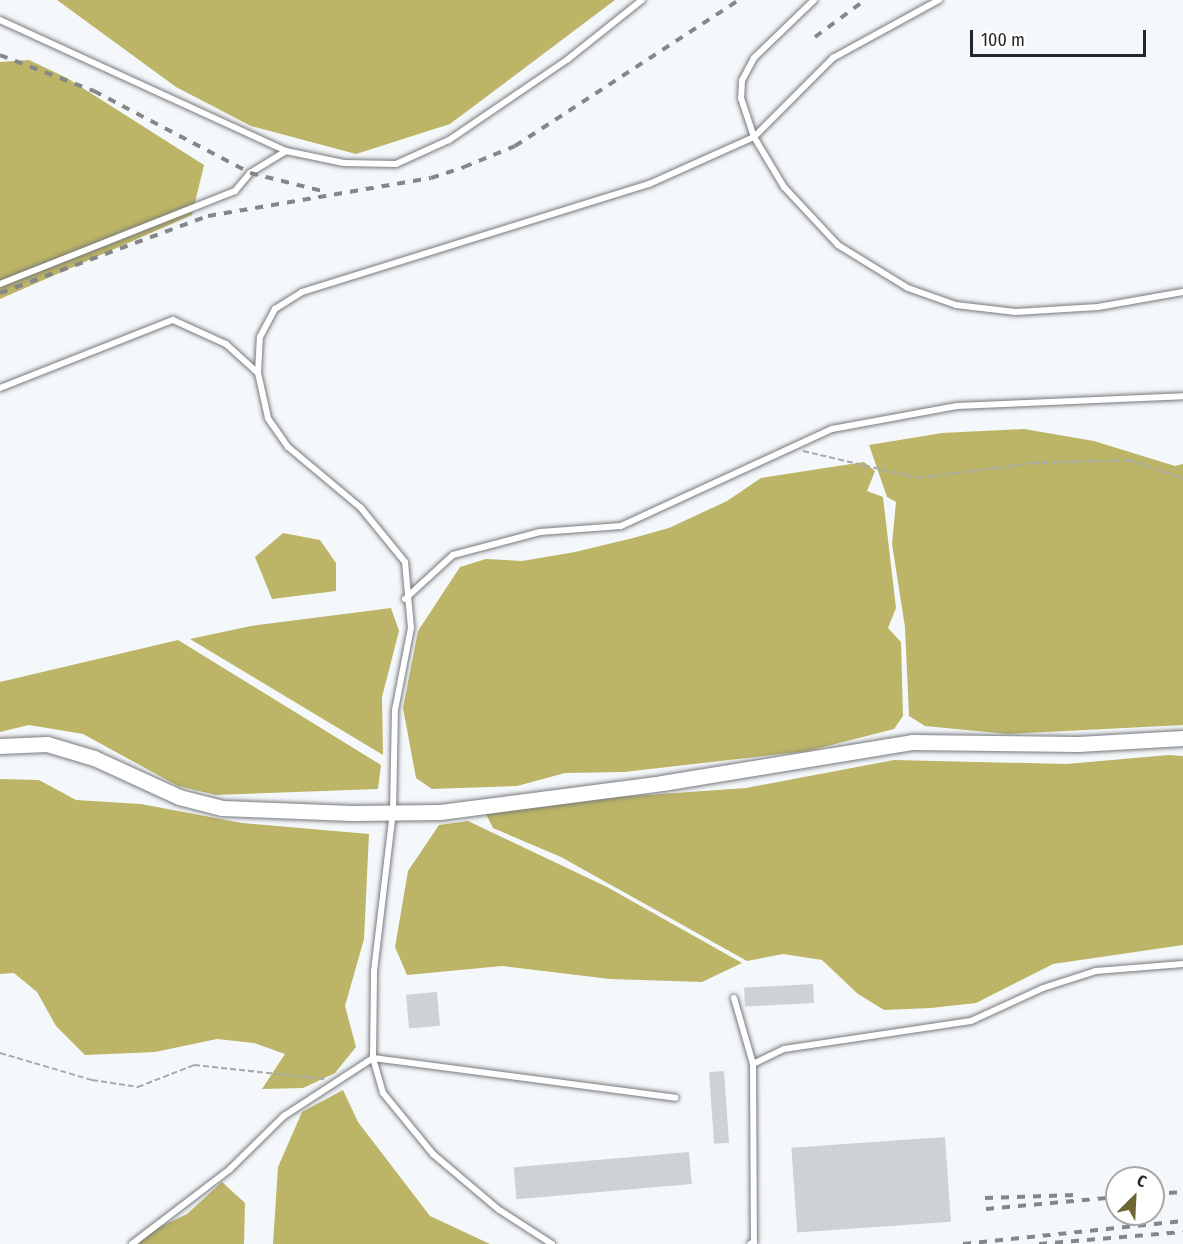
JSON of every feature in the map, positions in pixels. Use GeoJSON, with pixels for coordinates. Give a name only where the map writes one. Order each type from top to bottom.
{"type":"FeatureCollection","features":[{"type":"Feature","properties":{"kind":"street"},"geometry":{"type":"LineString","coordinates":[[0,746],[47,744],[94,758],[179,797],[222,808],[440,812],[662,783],[912,742],[1078,744],[1183,738]]}},
{"type":"Feature","properties":{"kind":"lane"},"geometry":{"type":"LineString","coordinates":[[0,20],[286,151],[344,163],[396,164],[449,140],[568,59],[642,0]]}},
{"type":"Feature","properties":{"kind":"lane"},"geometry":{"type":"LineString","coordinates":[[814,0],[754,58],[742,81],[741,98],[754,137],[784,187],[838,245],[908,288],[956,305],[1016,312],[1098,308],[1183,292]]}},
{"type":"Feature","properties":{"kind":"lane"},"geometry":{"type":"LineString","coordinates":[[552,1244],[498,1209],[434,1154],[383,1093],[373,1058],[374,970],[393,812],[395,710],[411,628],[405,599],[405,562],[361,508],[288,447],[268,417],[258,373],[260,337],[275,309],[302,292],[649,184],[754,137],[833,58],[939,0]]}},
{"type":"Feature","properties":{"kind":"lane"},"geometry":{"type":"LineString","coordinates":[[0,284],[235,191],[250,173],[286,151]]}},
{"type":"Feature","properties":{"kind":"lane"},"geometry":{"type":"LineString","coordinates":[[0,388],[173,320],[226,344],[258,373]]}},
{"type":"Feature","properties":{"kind":"lane"},"geometry":{"type":"LineString","coordinates":[[405,599],[453,555],[540,532],[621,526],[832,429],[957,406],[1183,396]]}},
{"type":"Feature","properties":{"kind":"lane"},"geometry":{"type":"LineString","coordinates":[[753,1064],[784,1049],[971,1021],[1043,988],[1096,971],[1183,964]]}},
{"type":"Feature","properties":{"kind":"lane"},"geometry":{"type":"LineString","coordinates":[[734,998],[753,1064],[754,1242],[750,1244]]}},
{"type":"Feature","properties":{"kind":"lane"},"geometry":{"type":"LineString","coordinates":[[132,1244],[230,1169],[284,1116],[373,1058],[675,1098]]}},
{"type":"Feature","properties":{"kind":"path"},"geometry":{"type":"LineString","coordinates":[[793,447],[827,459],[918,478],[1033,463],[1129,460],[1183,478]]}},
{"type":"Feature","properties":{"kind":"path"},"geometry":{"type":"LineString","coordinates":[[0,1053],[92,1080],[138,1087],[194,1065],[340,1080]]}},
{"type":"Feature","properties":{"kind":"shaded area"},"geometry":{"type":"Polygon","coordinates":[[[57,0],[615,0],[450,124],[356,154],[251,126],[176,87],[57,0]]]}},
{"type":"Feature","properties":{"kind":"shaded area"},"geometry":{"type":"Polygon","coordinates":[[[29,60],[67,78],[204,165],[192,215],[0,299],[0,62],[29,60]]]}},
{"type":"Feature","properties":{"kind":"shaded area"},"geometry":{"type":"Polygon","coordinates":[[[1024,429],[1094,441],[1175,466],[1183,464],[1183,725],[1008,734],[925,726],[909,716],[905,627],[892,544],[896,502],[887,497],[869,445],[942,433],[1024,429]]]}},
{"type":"Feature","properties":{"kind":"shaded area"},"geometry":{"type":"Polygon","coordinates":[[[864,462],[875,471],[867,491],[883,497],[896,608],[888,628],[901,642],[903,716],[894,729],[808,751],[624,772],[565,773],[517,786],[432,789],[416,778],[403,708],[418,631],[460,567],[486,559],[522,561],[575,552],[633,538],[669,528],[727,501],[761,478],[864,462]]]}},
{"type":"Feature","properties":{"kind":"shaded area"},"geometry":{"type":"Polygon","coordinates":[[[283,533],[320,540],[336,563],[336,591],[272,599],[255,557],[283,533]]]}},
{"type":"Feature","properties":{"kind":"shaded area"},"geometry":{"type":"Polygon","coordinates":[[[391,608],[399,631],[382,697],[383,755],[190,639],[251,626],[391,608]]]}},
{"type":"Feature","properties":{"kind":"shaded area"},"geometry":{"type":"Polygon","coordinates":[[[178,640],[381,765],[378,789],[216,795],[178,786],[83,734],[29,725],[0,732],[0,682],[178,640]]]}},
{"type":"Feature","properties":{"kind":"shaded area"},"geometry":{"type":"Polygon","coordinates":[[[1169,755],[1183,756],[1183,945],[1053,964],[976,1003],[931,1008],[884,1010],[858,994],[822,960],[783,954],[747,961],[561,857],[493,828],[486,814],[590,799],[746,788],[894,760],[1066,764],[1169,755]]]}},
{"type":"Feature","properties":{"kind":"shaded area"},"geometry":{"type":"Polygon","coordinates":[[[0,779],[39,780],[76,800],[141,804],[242,823],[369,834],[364,939],[345,1006],[356,1047],[335,1073],[303,1088],[262,1089],[285,1054],[254,1043],[217,1039],[155,1052],[85,1055],[56,1026],[37,992],[14,973],[0,974],[0,779]]]}},
{"type":"Feature","properties":{"kind":"shaded area"},"geometry":{"type":"Polygon","coordinates":[[[468,821],[607,887],[742,963],[702,982],[610,979],[502,966],[407,975],[395,947],[408,871],[439,825],[468,821]]]}},
{"type":"Feature","properties":{"kind":"shaded area"},"geometry":{"type":"Polygon","coordinates":[[[343,1090],[358,1122],[430,1216],[490,1244],[273,1244],[278,1167],[302,1112],[343,1090]]]}},
{"type":"Feature","properties":{"kind":"shaded area"},"geometry":{"type":"Polygon","coordinates":[[[222,1182],[245,1203],[244,1244],[138,1244],[149,1232],[187,1214],[222,1182]]]}},
{"type":"Feature","properties":{"kind":"building"},"geometry":{"type":"Polygon","coordinates":[[[813,984],[814,1003],[745,1007],[744,988],[813,984]]]}},
{"type":"Feature","properties":{"kind":"building"},"geometry":{"type":"Polygon","coordinates":[[[437,992],[440,1026],[409,1029],[406,995],[437,992]]]}},
{"type":"Feature","properties":{"kind":"building"},"geometry":{"type":"Polygon","coordinates":[[[724,1071],[729,1143],[714,1144],[709,1072],[724,1071]]]}},
{"type":"Feature","properties":{"kind":"building"},"geometry":{"type":"Polygon","coordinates":[[[945,1137],[951,1222],[797,1233],[791,1148],[945,1137]]]}},
{"type":"Feature","properties":{"kind":"building"},"geometry":{"type":"Polygon","coordinates":[[[689,1152],[692,1184],[516,1199],[514,1167],[689,1152]]]}},
{"type":"Feature","properties":{"kind":"railway"},"geometry":{"type":"LineString","coordinates":[[0,293],[208,216],[431,178],[464,167],[515,146],[739,0]]}},
{"type":"Feature","properties":{"kind":"railway"},"geometry":{"type":"LineString","coordinates":[[815,37],[865,0]]}},
{"type":"Feature","properties":{"kind":"railway"},"geometry":{"type":"LineString","coordinates":[[0,55],[94,91],[250,173],[322,191]]}},
{"type":"Feature","properties":{"kind":"railway"},"geometry":{"type":"LineString","coordinates":[[1165,1193],[1183,1192]]}},
{"type":"Feature","properties":{"kind":"railway"},"geometry":{"type":"LineString","coordinates":[[985,1198],[1075,1195]]}},
{"type":"Feature","properties":{"kind":"railway"},"geometry":{"type":"LineString","coordinates":[[986,1209],[1105,1198]]}},
{"type":"Feature","properties":{"kind":"railway"},"geometry":{"type":"LineString","coordinates":[[963,1244],[1183,1221]]}},
{"type":"Feature","properties":{"kind":"railway"},"geometry":{"type":"LineString","coordinates":[[1039,1244],[1183,1232]]}}]}
